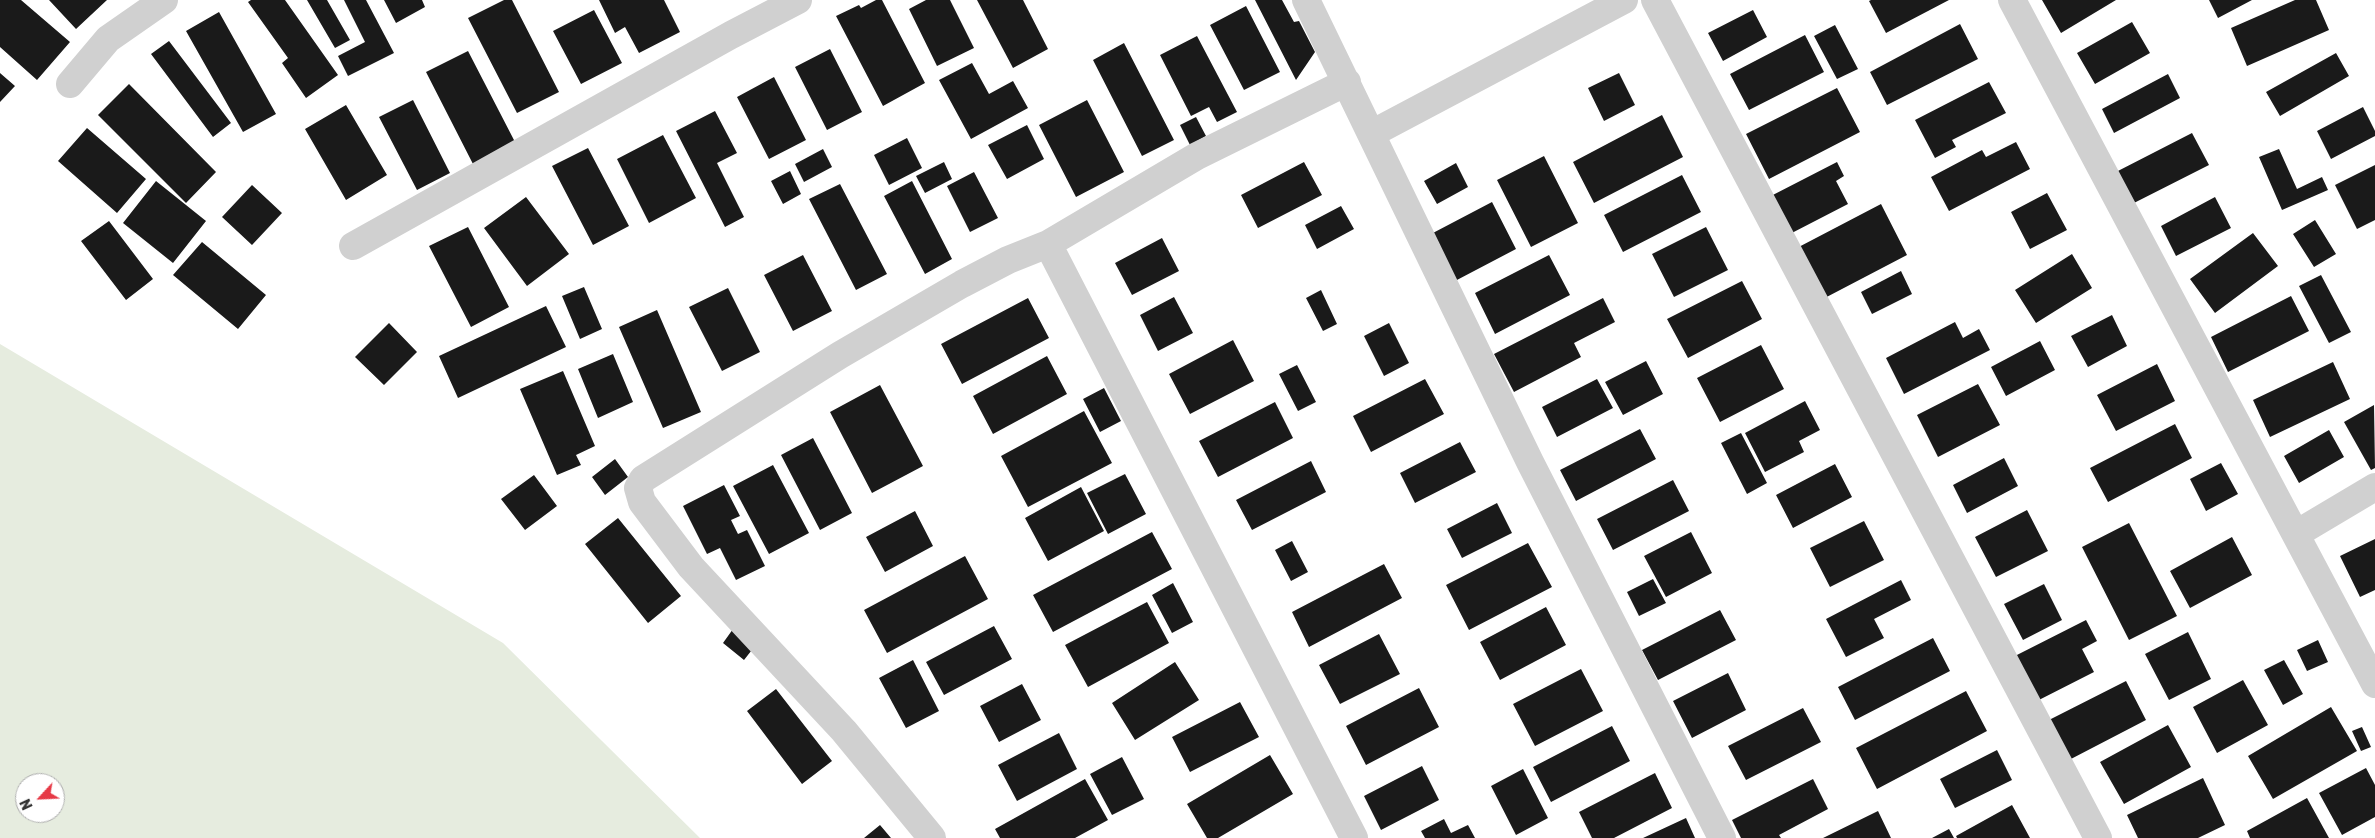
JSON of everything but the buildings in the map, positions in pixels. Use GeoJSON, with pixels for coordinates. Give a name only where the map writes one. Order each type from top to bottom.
{"type":"FeatureCollection","features":[{"type":"Feature","properties":{"kind":"street"},"geometry":{"type":"LineString","coordinates":[[70,84],[108,39],[164,0]]}},
{"type":"Feature","properties":{"kind":"street"},"geometry":{"type":"LineString","coordinates":[[353,246],[731,35],[798,0]]}},
{"type":"Feature","properties":{"kind":"street"},"geometry":{"type":"LineString","coordinates":[[1306,0],[1530,462],[1722,838]]}},
{"type":"Feature","properties":{"kind":"street"},"geometry":{"type":"LineString","coordinates":[[1371,134],[1624,0]]}},
{"type":"Feature","properties":{"kind":"street"},"geometry":{"type":"LineString","coordinates":[[1655,0],[2098,838]]}},
{"type":"Feature","properties":{"kind":"street"},"geometry":{"type":"LineString","coordinates":[[2012,0],[2375,684]]}},
{"type":"Feature","properties":{"kind":"street"},"geometry":{"type":"LineString","coordinates":[[932,838],[844,731],[691,567],[642,502],[638,488],[643,479],[840,355],[962,284],[1008,260],[1048,244],[1197,156],[1347,82]]}},
{"type":"Feature","properties":{"kind":"street"},"geometry":{"type":"LineString","coordinates":[[1048,244],[1354,838]]}},
{"type":"Feature","properties":{"kind":"street"},"geometry":{"type":"LineString","coordinates":[[2296,534],[2375,488]]}},
{"type":"Feature","properties":{"kind":"shaded area"},"geometry":{"type":"Polygon","coordinates":[[[0,344],[503,643],[700,838],[0,838],[0,344]]]}}]}
